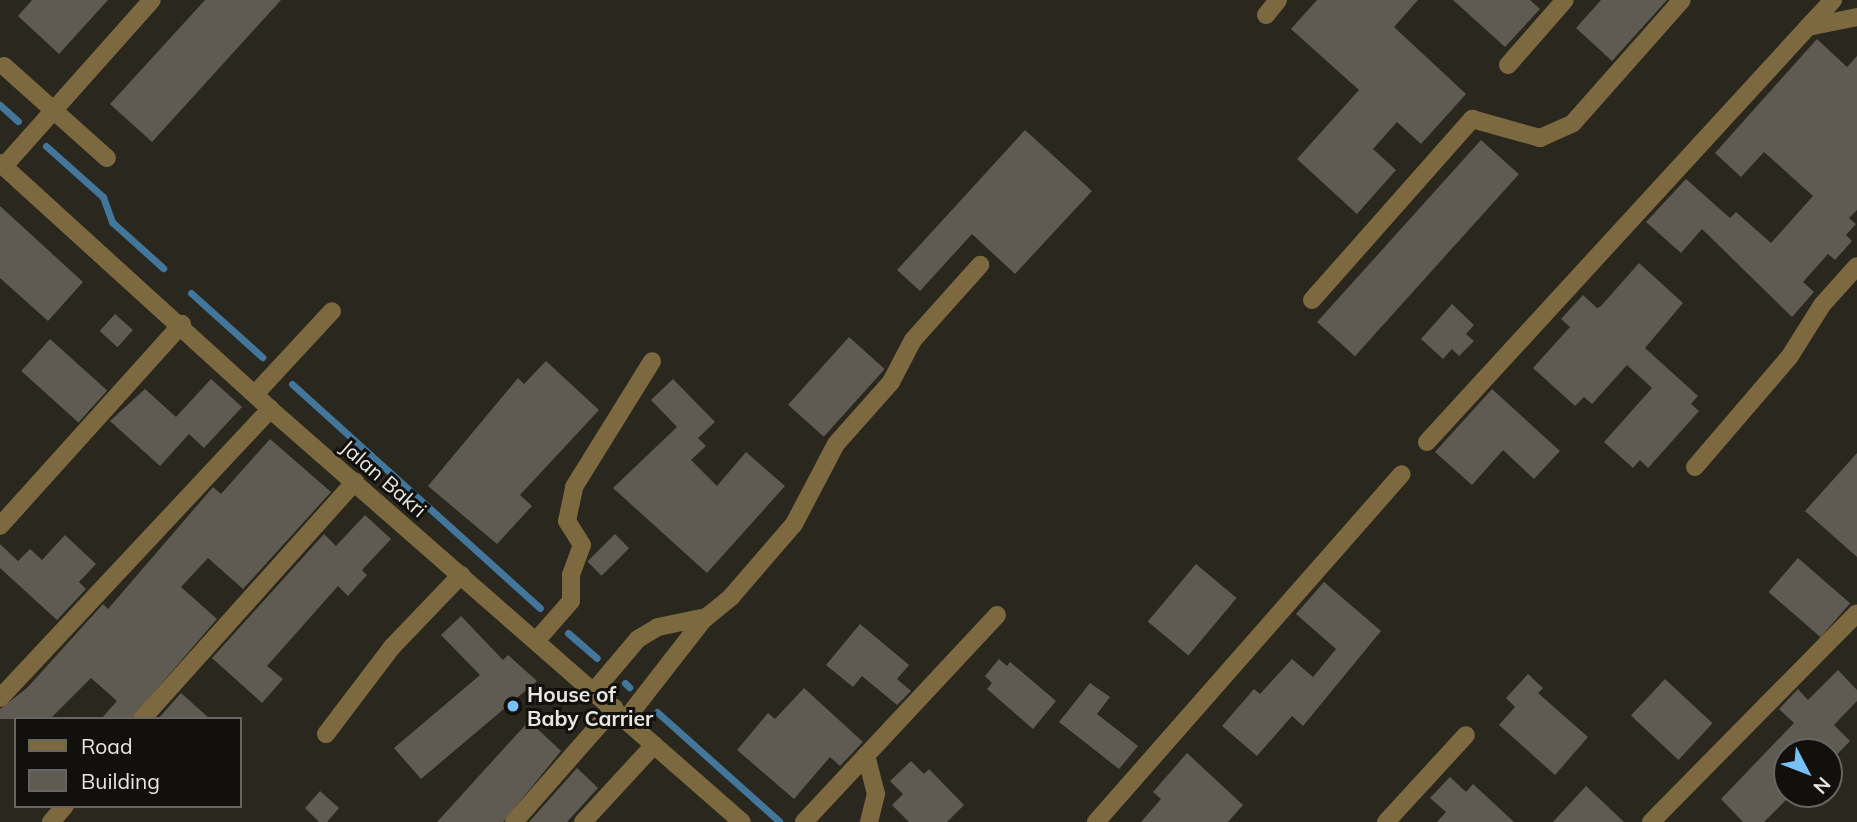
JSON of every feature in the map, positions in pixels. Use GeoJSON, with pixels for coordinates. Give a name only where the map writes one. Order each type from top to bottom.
{"type":"FeatureCollection","features":[{"type":"Feature","properties":{"kind":"street"},"geometry":{"type":"LineString","coordinates":[[2,165],[152,0]]}},
{"type":"Feature","properties":{"kind":"street"},"geometry":{"type":"LineString","coordinates":[[1266,15],[1278,0]]}},
{"type":"Feature","properties":{"kind":"street"},"geometry":{"type":"LineString","coordinates":[[1508,65],[1565,0]]}},
{"type":"Feature","properties":{"kind":"street"},"geometry":{"type":"LineString","coordinates":[[1312,300],[1472,119],[1540,138],[1573,123],[1682,0]]}},
{"type":"Feature","properties":{"kind":"street"},"geometry":{"type":"LineString","coordinates":[[1427,442],[1833,0]]}},
{"type":"Feature","properties":{"kind":"street"},"geometry":{"type":"LineString","coordinates":[[1808,27],[1857,18]]}},
{"type":"Feature","properties":{"kind":"street"},"geometry":{"type":"LineString","coordinates":[[4,66],[107,158]]}},
{"type":"Feature","properties":{"kind":"street","name":"Jalan Bakri"},"geometry":{"type":"LineString","coordinates":[[2,165],[182,324],[270,409],[742,822]]}},
{"type":"Feature","properties":{"kind":"street"},"geometry":{"type":"LineString","coordinates":[[514,822],[620,714],[706,617],[731,597],[794,524],[836,444],[891,382],[913,340],[980,265]]}},
{"type":"Feature","properties":{"kind":"street"},"geometry":{"type":"LineString","coordinates":[[1695,467],[1790,356],[1822,305],[1857,266]]}},
{"type":"Feature","properties":{"kind":"street"},"geometry":{"type":"LineString","coordinates":[[255,394],[332,311]]}},
{"type":"Feature","properties":{"kind":"street"},"geometry":{"type":"LineString","coordinates":[[0,526],[182,324]]}},
{"type":"Feature","properties":{"kind":"street"},"geometry":{"type":"LineString","coordinates":[[536,641],[571,601],[571,575],[582,545],[567,521],[574,487],[652,361]]}},
{"type":"Feature","properties":{"kind":"street"},"geometry":{"type":"LineString","coordinates":[[0,698],[270,409]]}},
{"type":"Feature","properties":{"kind":"street"},"geometry":{"type":"LineString","coordinates":[[1096,822],[1402,474]]}},
{"type":"Feature","properties":{"kind":"street"},"geometry":{"type":"LineString","coordinates":[[144,717],[355,482]]}},
{"type":"Feature","properties":{"kind":"street"},"geometry":{"type":"LineString","coordinates":[[326,734],[392,646],[461,575]]}},
{"type":"Feature","properties":{"kind":"street"},"geometry":{"type":"LineString","coordinates":[[1651,822],[1857,613]]}},
{"type":"Feature","properties":{"kind":"street"},"geometry":{"type":"LineString","coordinates":[[804,822],[997,615]]}},
{"type":"Feature","properties":{"kind":"street"},"geometry":{"type":"LineString","coordinates":[[594,691],[638,639],[658,627],[706,617]]}},
{"type":"Feature","properties":{"kind":"street"},"geometry":{"type":"LineString","coordinates":[[1387,822],[1466,735]]}},
{"type":"Feature","properties":{"kind":"street"},"geometry":{"type":"LineString","coordinates":[[583,822],[654,745]]}},
{"type":"Feature","properties":{"kind":"street"},"geometry":{"type":"LineString","coordinates":[[866,755],[876,794],[869,822]]}},
{"type":"Feature","properties":{"kind":"street"},"geometry":{"type":"LineString","coordinates":[[51,822],[63,808]]}},
{"type":"Feature","properties":{"kind":"building"},"geometry":{"type":"Polygon","coordinates":[[[32,0],[108,0],[59,54],[18,16],[32,0]]]}},
{"type":"Feature","properties":{"kind":"building"},"geometry":{"type":"Polygon","coordinates":[[[205,0],[281,0],[152,142],[110,104],[205,0]]]}},
{"type":"Feature","properties":{"kind":"building"},"geometry":{"type":"Polygon","coordinates":[[[1317,0],[1418,0],[1394,27],[1466,94],[1421,144],[1397,122],[1373,149],[1396,170],[1357,214],[1297,159],[1359,90],[1291,29],[1317,0]]]}},
{"type":"Feature","properties":{"kind":"building"},"geometry":{"type":"Polygon","coordinates":[[[1453,0],[1530,0],[1540,9],[1505,47],[1453,0]]]}},
{"type":"Feature","properties":{"kind":"building"},"geometry":{"type":"Polygon","coordinates":[[[1601,0],[1667,0],[1612,61],[1576,28],[1601,0]]]}},
{"type":"Feature","properties":{"kind":"building"},"geometry":{"type":"Polygon","coordinates":[[[1817,39],[1847,67],[1857,56],[1857,210],[1849,218],[1856,224],[1846,235],[1852,241],[1835,260],[1828,254],[1803,282],[1814,292],[1792,317],[1702,229],[1681,253],[1646,222],[1686,179],[1730,218],[1736,212],[1771,243],[1813,196],[1764,152],[1741,177],[1715,153],[1817,39]]]}},
{"type":"Feature","properties":{"kind":"building"},"geometry":{"type":"Polygon","coordinates":[[[1025,130],[1092,191],[1015,274],[972,234],[920,291],[897,270],[1025,130]]]}},
{"type":"Feature","properties":{"kind":"building"},"geometry":{"type":"Polygon","coordinates":[[[1481,140],[1519,174],[1355,356],[1317,322],[1481,140]]]}},
{"type":"Feature","properties":{"kind":"building"},"geometry":{"type":"Polygon","coordinates":[[[0,206],[83,282],[48,321],[0,278],[0,206]]]}},
{"type":"Feature","properties":{"kind":"building"},"geometry":{"type":"Polygon","coordinates":[[[1639,263],[1683,303],[1645,348],[1698,396],[1691,404],[1699,411],[1648,468],[1640,460],[1633,468],[1604,442],[1652,388],[1627,365],[1592,404],[1584,397],[1575,406],[1533,368],[1570,327],[1561,319],[1583,295],[1597,308],[1601,306],[1639,263]]]}},
{"type":"Feature","properties":{"kind":"building"},"geometry":{"type":"Polygon","coordinates":[[[1452,304],[1474,325],[1466,334],[1474,341],[1459,356],[1452,349],[1443,359],[1421,339],[1452,304]]]}},
{"type":"Feature","properties":{"kind":"building"},"geometry":{"type":"Polygon","coordinates":[[[115,314],[133,330],[117,347],[100,331],[115,314]]]}},
{"type":"Feature","properties":{"kind":"building"},"geometry":{"type":"Polygon","coordinates":[[[849,337],[885,369],[824,437],[788,405],[849,337]]]}},
{"type":"Feature","properties":{"kind":"building"},"geometry":{"type":"Polygon","coordinates":[[[50,339],[107,391],[78,422],[21,371],[50,339]]]}},
{"type":"Feature","properties":{"kind":"building"},"geometry":{"type":"Polygon","coordinates":[[[546,361],[599,410],[520,495],[532,506],[497,544],[428,486],[518,378],[524,384],[546,361]]]}},
{"type":"Feature","properties":{"kind":"building"},"geometry":{"type":"Polygon","coordinates":[[[211,379],[242,407],[204,448],[189,434],[160,466],[110,421],[145,389],[176,417],[211,379]]]}},
{"type":"Feature","properties":{"kind":"building"},"geometry":{"type":"Polygon","coordinates":[[[673,379],[715,422],[698,438],[706,446],[691,460],[717,486],[746,452],[785,486],[707,573],[613,488],[677,427],[651,400],[673,379]]]}},
{"type":"Feature","properties":{"kind":"building"},"geometry":{"type":"Polygon","coordinates":[[[1492,389],[1560,451],[1534,479],[1503,450],[1472,485],[1435,452],[1492,389]]]}},
{"type":"Feature","properties":{"kind":"building"},"geometry":{"type":"Polygon","coordinates":[[[270,439],[331,492],[243,589],[208,558],[181,587],[217,619],[133,717],[103,717],[117,701],[91,678],[52,717],[0,719],[0,709],[27,688],[103,604],[108,609],[213,487],[221,494],[270,439]]]}},
{"type":"Feature","properties":{"kind":"building"},"geometry":{"type":"Polygon","coordinates":[[[1857,453],[1857,557],[1805,511],[1857,453]]]}},
{"type":"Feature","properties":{"kind":"building"},"geometry":{"type":"Polygon","coordinates":[[[365,515],[391,539],[362,570],[367,575],[348,596],[338,586],[267,666],[283,679],[262,703],[212,658],[324,534],[336,546],[365,515]]]}},
{"type":"Feature","properties":{"kind":"building"},"geometry":{"type":"Polygon","coordinates":[[[615,534],[629,548],[602,576],[587,562],[615,534]]]}},
{"type":"Feature","properties":{"kind":"building"},"geometry":{"type":"Polygon","coordinates":[[[65,535],[96,564],[79,582],[86,589],[57,620],[0,568],[0,544],[18,561],[30,549],[42,560],[65,535]]]}},
{"type":"Feature","properties":{"kind":"building"},"geometry":{"type":"Polygon","coordinates":[[[1798,558],[1850,603],[1821,637],[1768,592],[1798,558]]]}},
{"type":"Feature","properties":{"kind":"building"},"geometry":{"type":"Polygon","coordinates":[[[1196,564],[1237,598],[1188,656],[1148,621],[1196,564]]]}},
{"type":"Feature","properties":{"kind":"building"},"geometry":{"type":"Polygon","coordinates":[[[1324,582],[1381,631],[1303,726],[1292,716],[1257,756],[1222,726],[1254,689],[1260,694],[1292,659],[1313,677],[1336,649],[1296,614],[1324,582]]]}},
{"type":"Feature","properties":{"kind":"building"},"geometry":{"type":"Polygon","coordinates":[[[461,616],[503,660],[508,655],[537,681],[421,779],[394,748],[480,675],[441,635],[461,616]]]}},
{"type":"Feature","properties":{"kind":"building"},"geometry":{"type":"Polygon","coordinates":[[[860,624],[909,665],[897,679],[911,691],[897,705],[862,676],[853,687],[826,665],[860,624]]]}},
{"type":"Feature","properties":{"kind":"building"},"geometry":{"type":"Polygon","coordinates":[[[999,659],[1007,666],[1010,662],[1056,701],[1033,729],[987,689],[992,683],[985,676],[999,659]]]}},
{"type":"Feature","properties":{"kind":"building"},"geometry":{"type":"Polygon","coordinates":[[[1838,670],[1857,690],[1857,701],[1834,725],[1850,741],[1843,748],[1843,738],[1780,738],[1794,723],[1779,709],[1798,689],[1808,700],[1838,670]]]}},
{"type":"Feature","properties":{"kind":"building"},"geometry":{"type":"Polygon","coordinates":[[[1528,674],[1543,688],[1538,693],[1588,737],[1555,775],[1499,725],[1515,707],[1506,698],[1528,674]]]}},
{"type":"Feature","properties":{"kind":"building"},"geometry":{"type":"Polygon","coordinates":[[[1665,679],[1713,723],[1678,760],[1631,716],[1665,679]]]}},
{"type":"Feature","properties":{"kind":"building"},"geometry":{"type":"Polygon","coordinates":[[[1090,683],[1110,697],[1097,714],[1138,746],[1119,769],[1059,722],[1090,683]]]}},
{"type":"Feature","properties":{"kind":"building"},"geometry":{"type":"Polygon","coordinates":[[[804,688],[863,742],[840,766],[830,757],[794,799],[737,750],[768,713],[775,719],[804,688]]]}},
{"type":"Feature","properties":{"kind":"building"},"geometry":{"type":"Polygon","coordinates":[[[181,693],[208,717],[160,717],[181,693]]]}},
{"type":"Feature","properties":{"kind":"building"},"geometry":{"type":"Polygon","coordinates":[[[529,721],[561,751],[503,822],[437,822],[529,721]]]}},
{"type":"Feature","properties":{"kind":"building"},"geometry":{"type":"Polygon","coordinates":[[[1773,745],[1773,808],[1778,808],[1764,822],[1743,822],[1721,799],[1773,745]]]}},
{"type":"Feature","properties":{"kind":"building"},"geometry":{"type":"Polygon","coordinates":[[[1187,753],[1243,805],[1228,822],[1141,822],[1161,799],[1153,792],[1187,753]]]}},
{"type":"Feature","properties":{"kind":"building"},"geometry":{"type":"Polygon","coordinates":[[[911,761],[924,774],[929,769],[964,805],[947,822],[909,822],[892,805],[903,794],[890,781],[911,761]]]}},
{"type":"Feature","properties":{"kind":"building"},"geometry":{"type":"Polygon","coordinates":[[[577,768],[598,788],[567,822],[529,822],[577,768]]]}},
{"type":"Feature","properties":{"kind":"building"},"geometry":{"type":"Polygon","coordinates":[[[1450,777],[1466,792],[1473,784],[1514,822],[1437,822],[1446,812],[1430,798],[1450,777]]]}},
{"type":"Feature","properties":{"kind":"building"},"geometry":{"type":"Polygon","coordinates":[[[1586,786],[1624,822],[1553,822],[1586,786]]]}},
{"type":"Feature","properties":{"kind":"building"},"geometry":{"type":"Polygon","coordinates":[[[320,791],[339,808],[327,822],[319,822],[305,808],[320,791]]]}},
{"type":"Feature","properties":{"kind":"waterway"},"geometry":{"type":"LineString","coordinates":[[0,105],[18,121]]}},
{"type":"Feature","properties":{"kind":"waterway"},"geometry":{"type":"LineString","coordinates":[[46,146],[103,197],[112,222],[163,268]]}},
{"type":"Feature","properties":{"kind":"waterway"},"geometry":{"type":"LineString","coordinates":[[191,293],[262,357]]}},
{"type":"Feature","properties":{"kind":"waterway"},"geometry":{"type":"LineString","coordinates":[[292,384],[540,608]]}},
{"type":"Feature","properties":{"kind":"waterway"},"geometry":{"type":"LineString","coordinates":[[568,633],[597,658]]}},
{"type":"Feature","properties":{"kind":"waterway"},"geometry":{"type":"LineString","coordinates":[[625,683],[629,687]]}},
{"type":"Feature","properties":{"kind":"waterway"},"geometry":{"type":"LineString","coordinates":[[657,712],[779,821]]}},
{"type":"Feature","properties":{"kind":"place","name":"House of Baby Carrier"},"geometry":{"type":"Point","coordinates":[513,706]}}]}
